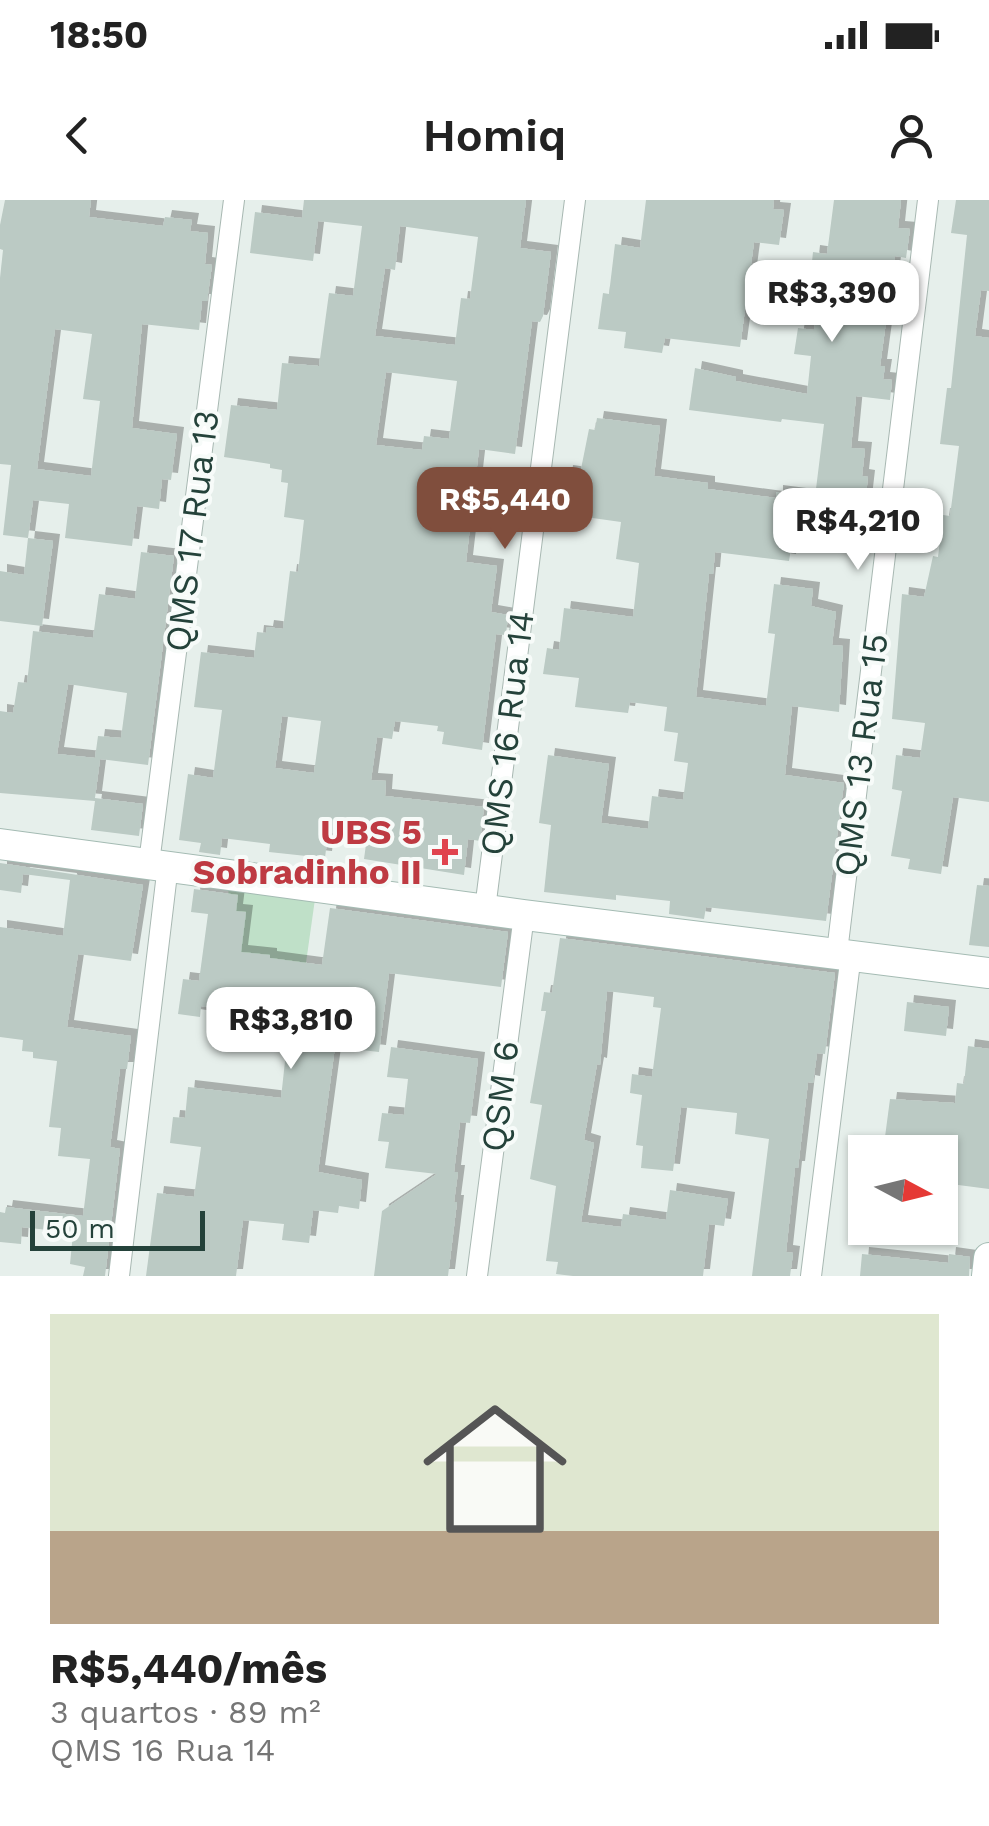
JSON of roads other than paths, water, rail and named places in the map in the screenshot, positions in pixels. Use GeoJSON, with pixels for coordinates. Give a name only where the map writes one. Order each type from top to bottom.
{"type":"FeatureCollection","features":[{"type":"Feature","properties":{"kind":"street","name":"QMS 17 Rua 13"},"geometry":{"type":"LineString","coordinates":[[120,1276],[159,864],[234,200]]}},
{"type":"Feature","properties":{"kind":"street","name":"QMS 16 Rua 14"},"geometry":{"type":"LineString","coordinates":[[485,910],[575,200]]}},
{"type":"Feature","properties":{"kind":"street","name":"QMS 13 Rua 15"},"geometry":{"type":"LineString","coordinates":[[811,1276],[928,200]]}},
{"type":"Feature","properties":{"kind":"street"},"geometry":{"type":"LineString","coordinates":[[0,844],[485,910],[989,972]]}},
{"type":"Feature","properties":{"kind":"street","name":"QSM 6"},"geometry":{"type":"LineString","coordinates":[[477,1276],[524,915]]}},
{"type":"Feature","properties":{"kind":"street"},"geometry":{"type":"LineString","coordinates":[[987,1276],[989,1258]]}},
{"type":"Feature","properties":{"kind":"place","name":"UBS 5 Sobradinho II"},"geometry":{"type":"Point","coordinates":[445,852]}}]}
